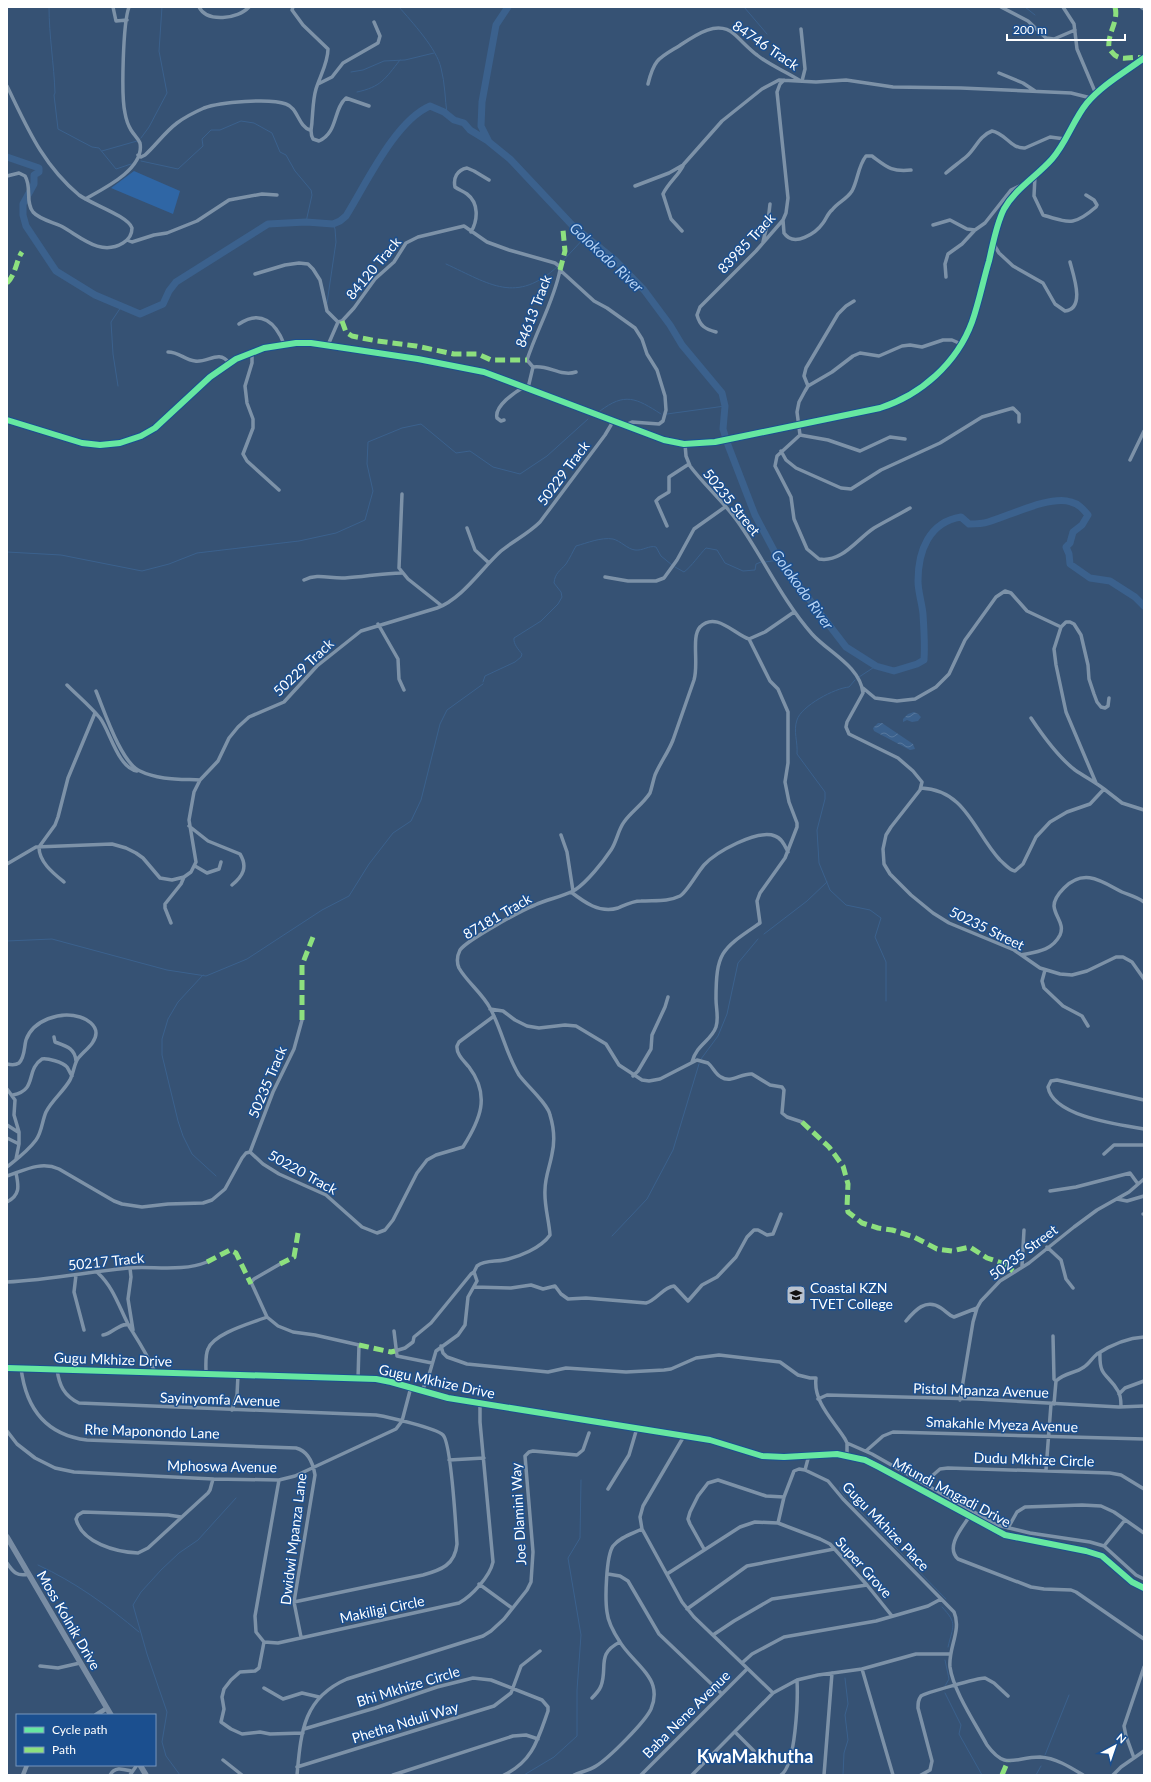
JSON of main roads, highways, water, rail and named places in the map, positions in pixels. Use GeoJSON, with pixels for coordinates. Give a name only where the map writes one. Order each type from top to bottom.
{"type":"FeatureCollection","features":[{"type":"Feature","properties":{"kind":"main road","name":"Moss Kolnik Drive"},"geometry":{"type":"LineString","coordinates":[[7,1537],[111,1714]]}},
{"type":"Feature","properties":{"kind":"main road"},"geometry":{"type":"LineString","coordinates":[[141,1766],[146,1775]]}},
{"type":"Feature","properties":{"kind":"water"},"geometry":{"type":"Polygon","coordinates":[[[914,712],[921,717],[918,721],[912,722],[907,720],[903,722],[903,719],[908,714],[914,712]]]}},
{"type":"Feature","properties":{"kind":"water"},"geometry":{"type":"Polygon","coordinates":[[[878,723],[882,723],[913,744],[915,749],[910,750],[874,731],[873,728],[878,723]]]}},
{"type":"Feature","properties":{"kind":"waterway"},"geometry":{"type":"LineString","coordinates":[[49,7],[54,95],[58,129],[92,147],[99,148],[116,169],[131,164]]}},
{"type":"Feature","properties":{"kind":"waterway"},"geometry":{"type":"LineString","coordinates":[[141,138],[149,127],[167,93],[159,51],[162,7]]}},
{"type":"Feature","properties":{"kind":"waterway"},"geometry":{"type":"LineString","coordinates":[[399,7],[429,44],[439,61],[443,79],[447,114]]}},
{"type":"Feature","properties":{"kind":"waterway","name":"Golokodo River"},"geometry":{"type":"LineString","coordinates":[[508,7],[496,25],[482,102],[481,126],[489,142],[510,159],[573,226],[615,260],[644,290],[670,325],[682,345],[722,393],[725,406],[723,429],[755,515],[779,560],[846,647],[876,666],[894,671],[917,664],[924,660],[923,620],[918,585],[919,570],[923,549],[933,532],[950,520],[961,517],[969,524],[983,523],[1052,501],[1074,503],[1081,507],[1088,515],[1082,525],[1073,532],[1070,543],[1066,547],[1069,554],[1070,564],[1090,578],[1110,581],[1135,597],[1144,606]]}},
{"type":"Feature","properties":{"kind":"waterway"},"geometry":{"type":"LineString","coordinates":[[744,7],[767,34]]}},
{"type":"Feature","properties":{"kind":"waterway"},"geometry":{"type":"LineString","coordinates":[[1025,7],[1035,15]]}},
{"type":"Feature","properties":{"kind":"waterway"},"geometry":{"type":"LineString","coordinates":[[351,72],[363,70],[384,61],[405,60],[434,53]]}},
{"type":"Feature","properties":{"kind":"waterway"},"geometry":{"type":"LineString","coordinates":[[357,92],[377,85],[400,60]]}},
{"type":"Feature","properties":{"kind":"waterway"},"geometry":{"type":"LineString","coordinates":[[7,157],[39,168],[39,172],[34,175],[34,184],[23,204],[23,215],[26,226],[56,271],[95,295],[140,314],[163,304],[169,291],[176,282],[268,224],[306,222],[333,224],[340,221],[346,216],[372,171],[393,139],[417,114],[430,106],[444,112],[454,120],[464,123],[470,130],[488,141]]}},
{"type":"Feature","properties":{"kind":"waterway"},"geometry":{"type":"LineString","coordinates":[[141,161],[178,169],[203,146],[202,139],[211,130],[220,130],[241,121],[254,123],[272,133],[280,152],[286,155],[295,171],[311,190],[312,195],[306,222]]}},
{"type":"Feature","properties":{"kind":"waterway"},"geometry":{"type":"LineString","coordinates":[[102,151],[137,141]]}},
{"type":"Feature","properties":{"kind":"waterway"},"geometry":{"type":"LineString","coordinates":[[327,303],[336,242],[333,224]]}},
{"type":"Feature","properties":{"kind":"waterway"},"geometry":{"type":"LineString","coordinates":[[560,264],[586,236]]}},
{"type":"Feature","properties":{"kind":"waterway"},"geometry":{"type":"LineString","coordinates":[[446,264],[490,284],[516,288],[529,285],[543,278],[558,266]]}},
{"type":"Feature","properties":{"kind":"waterway"},"geometry":{"type":"LineString","coordinates":[[118,386],[113,354],[111,322],[121,307]]}},
{"type":"Feature","properties":{"kind":"waterway"},"geometry":{"type":"LineString","coordinates":[[600,411],[617,401],[630,399],[644,404],[661,414]]}},
{"type":"Feature","properties":{"kind":"waterway"},"geometry":{"type":"LineString","coordinates":[[667,414],[725,406]]}},
{"type":"Feature","properties":{"kind":"waterway"},"geometry":{"type":"LineString","coordinates":[[7,552],[61,555],[142,571],[169,564],[197,553],[299,541],[336,533],[365,520],[373,491],[367,464],[368,442],[402,428],[421,424],[456,453],[470,451],[493,467],[520,474],[547,456],[588,419]]}},
{"type":"Feature","properties":{"kind":"waterway"},"geometry":{"type":"LineString","coordinates":[[483,682],[485,676],[515,662],[521,657],[522,654],[515,645],[514,638],[541,621],[558,604],[562,597],[561,592],[554,583],[555,577],[566,564],[576,546],[604,539],[613,539],[635,550],[656,547],[661,556],[672,565]]}},
{"type":"Feature","properties":{"kind":"waterway"},"geometry":{"type":"LineString","coordinates":[[675,567],[684,572],[706,548],[717,550],[725,563],[743,571],[755,570],[756,564],[761,562]]}},
{"type":"Feature","properties":{"kind":"waterway"},"geometry":{"type":"LineString","coordinates":[[765,562],[779,560]]}},
{"type":"Feature","properties":{"kind":"waterway"},"geometry":{"type":"LineString","coordinates":[[859,677],[876,666]]}},
{"type":"Feature","properties":{"kind":"waterway"},"geometry":{"type":"LineString","coordinates":[[855,680],[849,687],[827,694],[819,699],[805,709],[800,715],[795,728],[797,754],[825,792],[825,799],[817,830],[819,863],[830,890],[846,905],[870,910],[881,918],[875,937],[886,962],[886,1001]]}},
{"type":"Feature","properties":{"kind":"waterway"},"geometry":{"type":"LineString","coordinates":[[7,941],[52,939],[167,970],[206,976],[247,959],[322,910],[349,896],[369,864],[393,833],[411,821],[421,800],[440,724],[447,710],[483,684]]}},
{"type":"Feature","properties":{"kind":"waterway"},"geometry":{"type":"LineString","coordinates":[[764,934],[807,901],[827,882]]}},
{"type":"Feature","properties":{"kind":"waterway"},"geometry":{"type":"LineString","coordinates":[[701,1059],[718,1036],[727,1014],[738,963],[758,939]]}},
{"type":"Feature","properties":{"kind":"waterway"},"geometry":{"type":"LineString","coordinates":[[203,975],[178,1002],[168,1019],[162,1039],[162,1055],[183,1136],[192,1154],[216,1176]]}},
{"type":"Feature","properties":{"kind":"waterway"},"geometry":{"type":"LineString","coordinates":[[612,1236],[647,1199],[673,1150],[699,1064]]}},
{"type":"Feature","properties":{"kind":"waterway"},"geometry":{"type":"LineString","coordinates":[[524,1775],[554,1757],[577,1736],[577,1690],[581,1635],[568,1558],[580,1538],[581,1480]]}},
{"type":"Feature","properties":{"kind":"waterway"},"geometry":{"type":"LineString","coordinates":[[840,1487],[840,1490],[846,1498]]}},
{"type":"Feature","properties":{"kind":"waterway"},"geometry":{"type":"LineString","coordinates":[[180,1775],[166,1756],[162,1742],[167,1712],[147,1654],[133,1605],[141,1592],[161,1570],[179,1553],[198,1540],[236,1498]]}},
{"type":"Feature","properties":{"kind":"waterway"},"geometry":{"type":"LineString","coordinates":[[849,1500],[946,1599]]}},
{"type":"Feature","properties":{"kind":"waterway"},"geometry":{"type":"LineString","coordinates":[[38,1565],[91,1595],[139,1632]]}},
{"type":"Feature","properties":{"kind":"waterway"},"geometry":{"type":"LineString","coordinates":[[942,1607],[950,1617],[953,1625],[948,1647]]}},
{"type":"Feature","properties":{"kind":"waterway"},"geometry":{"type":"LineString","coordinates":[[945,1660],[949,1679],[945,1686]]}},
{"type":"Feature","properties":{"kind":"waterway"},"geometry":{"type":"LineString","coordinates":[[843,1775],[844,1753],[848,1740],[845,1715],[848,1704],[845,1678]]}},
{"type":"Feature","properties":{"kind":"waterway"},"geometry":{"type":"LineString","coordinates":[[945,1693],[961,1725],[959,1734],[982,1775]]}},
{"type":"Feature","properties":{"kind":"waterway"},"geometry":{"type":"LineString","coordinates":[[1045,1755],[1069,1695]]}},
{"type":"Feature","properties":{"kind":"waterway"},"geometry":{"type":"LineString","coordinates":[[1036,1775],[1041,1766]]}},
{"type":"Feature","properties":{"kind":"place","name":"Coastal KZN TVET College"},"geometry":{"type":"Point","coordinates":[796,1295]}},
{"type":"Feature","properties":{"kind":"district","name":"KwaMakhutha"},"geometry":{"type":"Point","coordinates":[755,1756]}}]}
